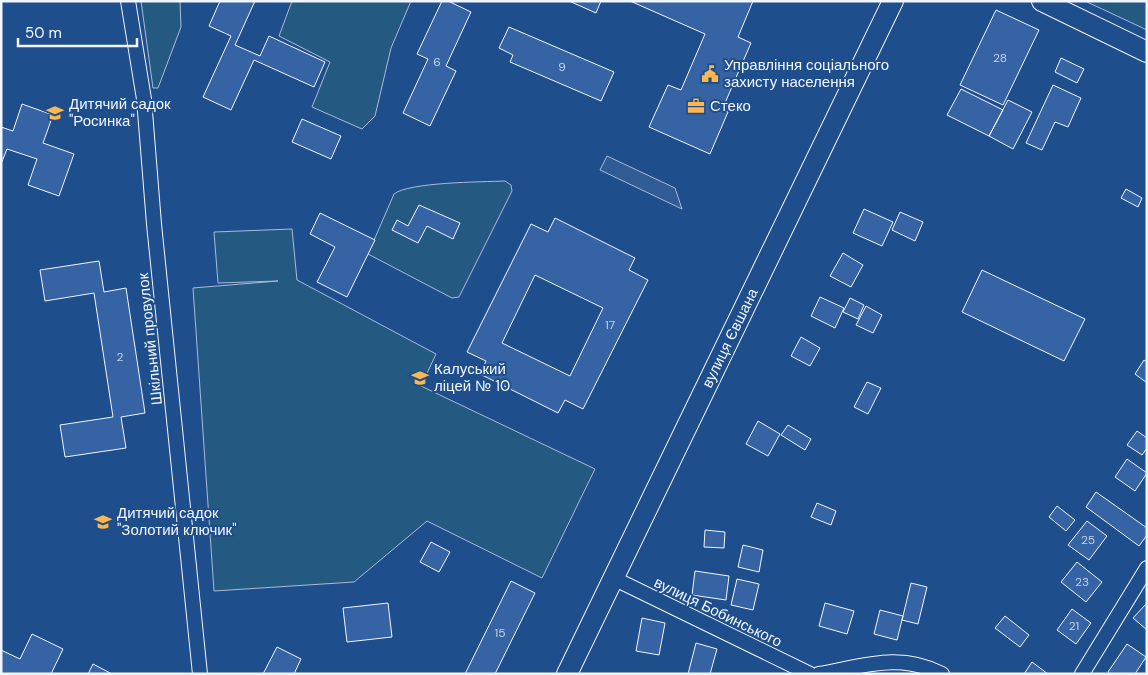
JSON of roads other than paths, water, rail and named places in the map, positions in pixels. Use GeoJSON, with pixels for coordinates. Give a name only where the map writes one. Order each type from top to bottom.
{"type":"FeatureCollection","features":[{"type":"Feature","properties":{"kind":"main road","name":"вулиця Євшана"},"geometry":{"type":"LineString","coordinates":[[567,674],[893,1]]}},
{"type":"Feature","properties":{"kind":"main road"},"geometry":{"type":"LineString","coordinates":[[1042,1],[1147,52]]}},
{"type":"Feature","properties":{"kind":"street","name":"Шкільний провулок"},"geometry":{"type":"LineString","coordinates":[[128,1],[144,99],[154,224],[200,674]]}},
{"type":"Feature","properties":{"kind":"street"},"geometry":{"type":"LineString","coordinates":[[1082,674],[1147,568]]}},
{"type":"Feature","properties":{"kind":"street","name":"вулиця Бобинського"},"geometry":{"type":"LineString","coordinates":[[613,578],[810,674]]}},
{"type":"Feature","properties":{"kind":"street"},"geometry":{"type":"LineString","coordinates":[[819,674],[892,661],[924,664],[942,674]]}},
{"type":"Feature","properties":{"kind":"place","name":"Управління соціального захисту населення"},"geometry":{"type":"Point","coordinates":[710,74]}},
{"type":"Feature","properties":{"kind":"place","name":"Стеко"},"geometry":{"type":"Point","coordinates":[696,106]}},
{"type":"Feature","properties":{"kind":"place","name":"Дитячий садок \"Росинка\""},"geometry":{"type":"Point","coordinates":[55,113]}},
{"type":"Feature","properties":{"kind":"place","name":"Калуський ліцей № 10"},"geometry":{"type":"Point","coordinates":[420,378]}},
{"type":"Feature","properties":{"kind":"place","name":"Дитячий садок \"Золотий ключик\""},"geometry":{"type":"Point","coordinates":[103,522]}}]}
